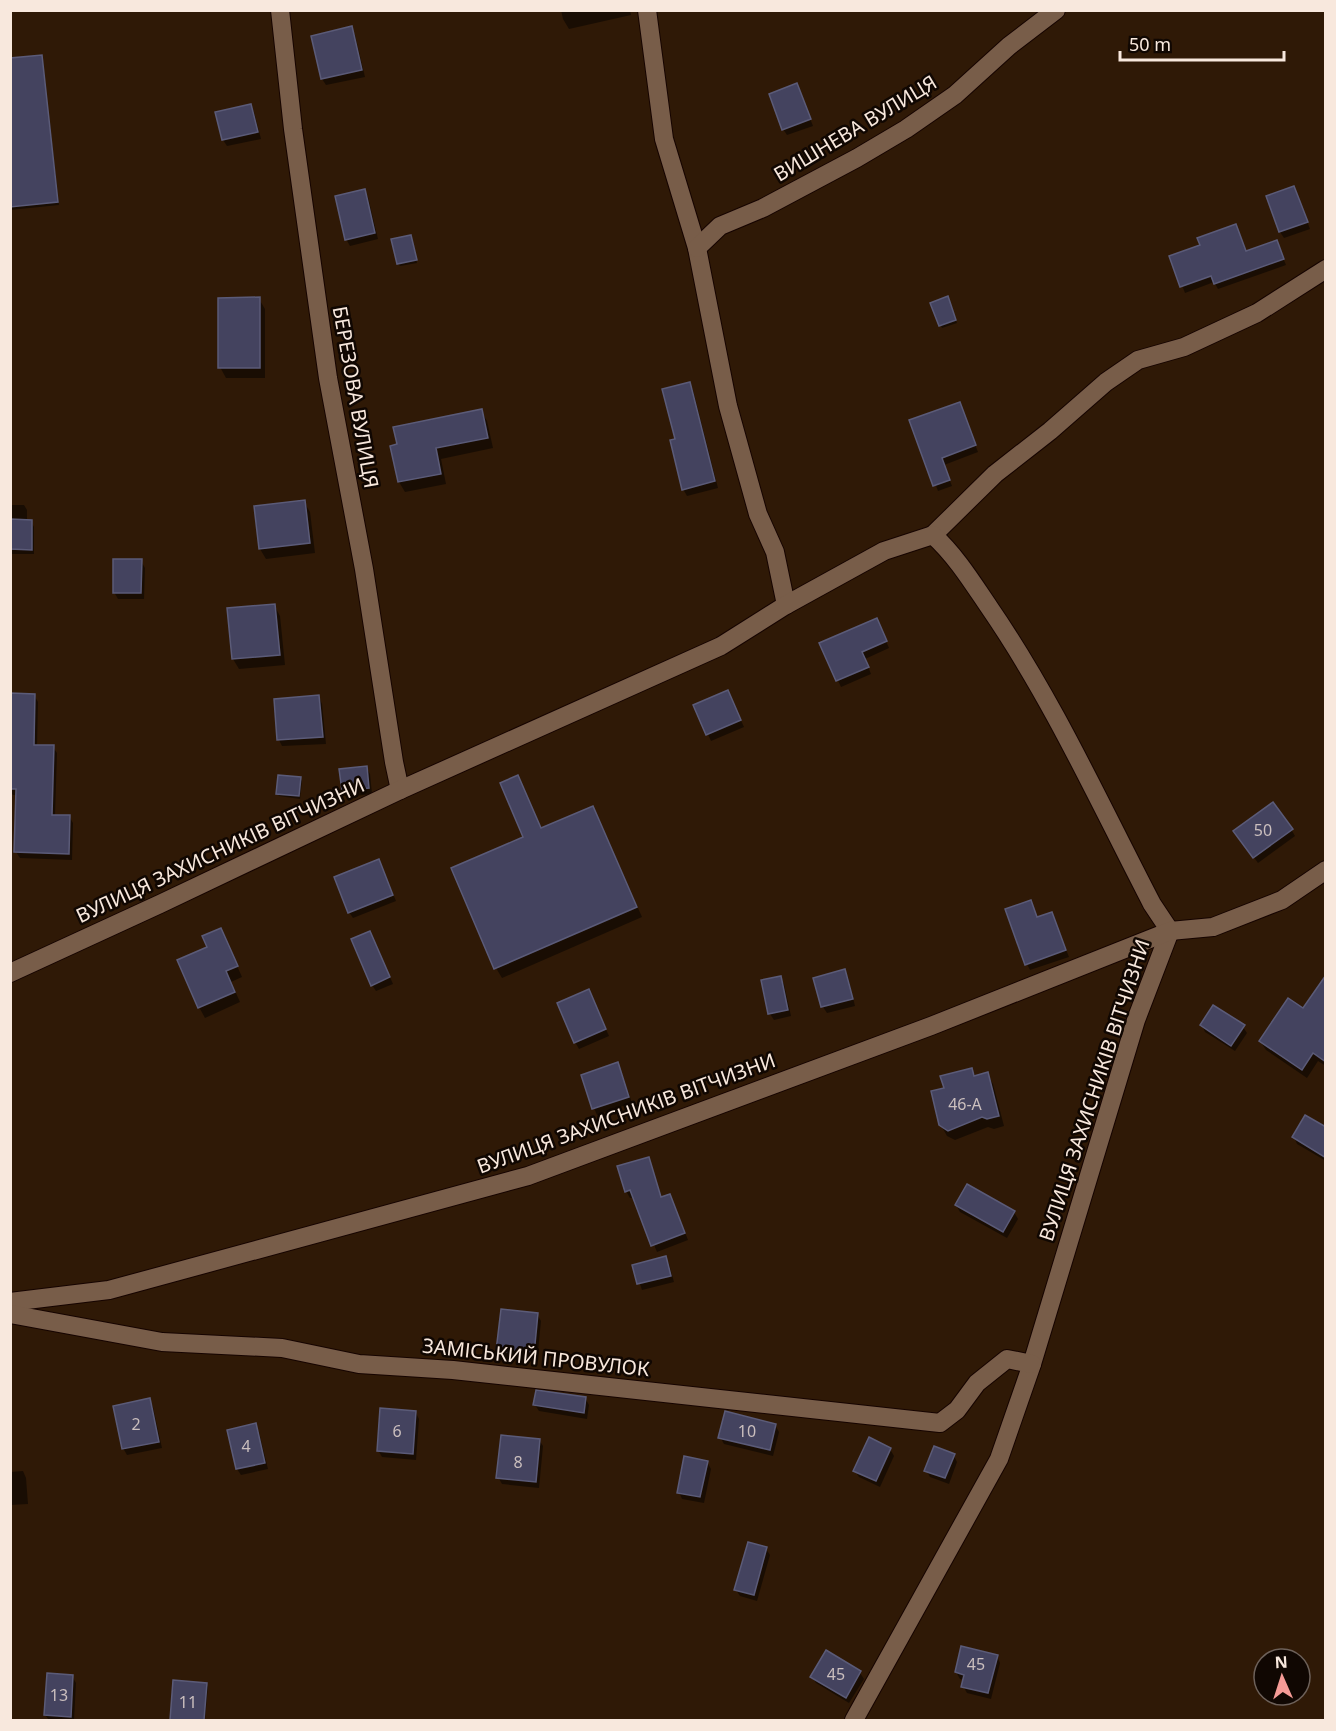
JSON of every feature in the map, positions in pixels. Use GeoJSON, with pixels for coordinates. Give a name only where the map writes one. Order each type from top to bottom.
{"type":"FeatureCollection","features":[{"type":"Feature","properties":{"kind":"street","name":"БЕРЕЗОВА ВУЛИЦЯ"},"geometry":{"type":"LineString","coordinates":[[280,10],[293,129],[328,378],[364,569],[400,790]]}},
{"type":"Feature","properties":{"kind":"street"},"geometry":{"type":"LineString","coordinates":[[647,10],[664,139],[697,249],[729,406],[758,514],[775,552],[786,604]]}},
{"type":"Feature","properties":{"kind":"street","name":"ВИШНЕВА ВУЛИЦЯ"},"geometry":{"type":"LineString","coordinates":[[697,249],[720,226],[764,208],[906,129],[955,95],[1009,46],[1056,10]]}},
{"type":"Feature","properties":{"kind":"street","name":"ВУЛИЦЯ ЗАХИСНИКІВ ВІТЧИЗНИ"},"geometry":{"type":"LineString","coordinates":[[10,973],[400,790],[722,646],[786,604],[884,551],[933,535],[995,474],[1050,431],[1106,382],[1138,360],[1184,347],[1225,328],[1257,312],[1326,269]]}},
{"type":"Feature","properties":{"kind":"street","name":"ВУЛИЦЯ ЗАХИСНИКІВ ВІТЧИЗНИ"},"geometry":{"type":"LineString","coordinates":[[933,535],[950,550],[1009,637],[1045,698],[1152,904],[1170,931]]}},
{"type":"Feature","properties":{"kind":"street","name":"ВУЛИЦЯ ЗАХИСНИКІВ ВІТЧИЗНИ"},"geometry":{"type":"LineString","coordinates":[[10,1302],[109,1290],[528,1176],[931,1026],[1170,931],[1213,927],[1282,900],[1326,870]]}},
{"type":"Feature","properties":{"kind":"street","name":"ВУЛИЦЯ ЗАХИСНИКІВ ВІТЧИЗНИ"},"geometry":{"type":"LineString","coordinates":[[854,1720],[999,1459],[1032,1364],[1136,1020],[1170,931]]}},
{"type":"Feature","properties":{"kind":"street","name":"ЗАМІСЬКИЙ ПРОВУЛОК"},"geometry":{"type":"LineString","coordinates":[[10,1314],[162,1342],[282,1348],[359,1364],[453,1370],[940,1423],[957,1410],[977,1383],[1006,1359],[1032,1364]]}},
{"type":"Feature","properties":{"kind":"building"},"geometry":{"type":"Polygon","coordinates":[[[352,26],[362,70],[321,79],[311,36],[352,26]]]}},
{"type":"Feature","properties":{"kind":"building"},"geometry":{"type":"Polygon","coordinates":[[[42,55],[58,202],[10,207],[10,58],[42,55]]]}},
{"type":"Feature","properties":{"kind":"building"},"geometry":{"type":"Polygon","coordinates":[[[797,83],[811,119],[782,130],[769,94],[797,83]]]}},
{"type":"Feature","properties":{"kind":"building"},"geometry":{"type":"Polygon","coordinates":[[[251,104],[258,132],[222,140],[215,112],[251,104]]]}},
{"type":"Feature","properties":{"kind":"building"},"geometry":{"type":"Polygon","coordinates":[[[1294,186],[1308,222],[1279,232],[1266,196],[1294,186]]]}},
{"type":"Feature","properties":{"kind":"building"},"geometry":{"type":"Polygon","coordinates":[[[365,189],[375,233],[345,240],[335,196],[365,189]]]}},
{"type":"Feature","properties":{"kind":"building"},"geometry":{"type":"Polygon","coordinates":[[[1236,224],[1246,251],[1277,240],[1284,259],[1214,284],[1211,276],[1180,287],[1169,256],[1200,245],[1197,238],[1236,224]]]}},
{"type":"Feature","properties":{"kind":"building"},"geometry":{"type":"Polygon","coordinates":[[[411,235],[417,260],[397,264],[391,239],[411,235]]]}},
{"type":"Feature","properties":{"kind":"building"},"geometry":{"type":"Polygon","coordinates":[[[948,296],[956,320],[939,326],[930,303],[948,296]]]}},
{"type":"Feature","properties":{"kind":"building"},"geometry":{"type":"Polygon","coordinates":[[[260,297],[260,368],[218,368],[218,298],[260,297]]]}},
{"type":"Feature","properties":{"kind":"building"},"geometry":{"type":"Polygon","coordinates":[[[690,382],[715,481],[682,490],[670,440],[675,439],[662,389],[690,382]]]}},
{"type":"Feature","properties":{"kind":"building"},"geometry":{"type":"Polygon","coordinates":[[[960,402],[976,445],[942,458],[950,480],[933,486],[909,420],[960,402]]]}},
{"type":"Feature","properties":{"kind":"building"},"geometry":{"type":"Polygon","coordinates":[[[482,409],[488,438],[436,448],[441,474],[398,482],[390,446],[397,444],[393,427],[482,409]]]}},
{"type":"Feature","properties":{"kind":"building"},"geometry":{"type":"Polygon","coordinates":[[[305,500],[310,543],[259,549],[254,506],[305,500]]]}},
{"type":"Feature","properties":{"kind":"building"},"geometry":{"type":"Polygon","coordinates":[[[10,519],[32,520],[32,550],[10,549],[10,519]]]}},
{"type":"Feature","properties":{"kind":"building"},"geometry":{"type":"Polygon","coordinates":[[[113,559],[142,559],[141,593],[113,593],[113,559]]]}},
{"type":"Feature","properties":{"kind":"building"},"geometry":{"type":"Polygon","coordinates":[[[275,604],[280,655],[232,659],[227,608],[275,604]]]}},
{"type":"Feature","properties":{"kind":"building"},"geometry":{"type":"Polygon","coordinates":[[[877,618],[887,641],[862,652],[869,667],[836,681],[819,643],[877,618]]]}},
{"type":"Feature","properties":{"kind":"building"},"geometry":{"type":"Polygon","coordinates":[[[728,690],[741,720],[706,735],[693,705],[728,690]]]}},
{"type":"Feature","properties":{"kind":"building"},"geometry":{"type":"Polygon","coordinates":[[[10,693],[35,694],[34,745],[54,745],[52,815],[70,815],[69,854],[14,852],[16,789],[10,789],[10,693]]]}},
{"type":"Feature","properties":{"kind":"building"},"geometry":{"type":"Polygon","coordinates":[[[319,695],[323,737],[277,740],[274,699],[319,695]]]}},
{"type":"Feature","properties":{"kind":"building"},"geometry":{"type":"Polygon","coordinates":[[[367,766],[369,788],[342,791],[339,769],[367,766]]]}},
{"type":"Feature","properties":{"kind":"building"},"geometry":{"type":"Polygon","coordinates":[[[278,775],[301,777],[299,796],[276,794],[278,775]]]}},
{"type":"Feature","properties":{"kind":"building"},"geometry":{"type":"Polygon","coordinates":[[[518,775],[541,828],[593,806],[637,907],[494,969],[451,868],[523,837],[500,783],[518,775]]]}},
{"type":"Feature","properties":{"kind":"building"},"geometry":{"type":"Polygon","coordinates":[[[1273,802],[1293,829],[1253,858],[1233,831],[1273,802]]]}},
{"type":"Feature","properties":{"kind":"building"},"geometry":{"type":"Polygon","coordinates":[[[379,859],[393,895],[348,913],[334,877],[379,859]]]}},
{"type":"Feature","properties":{"kind":"building"},"geometry":{"type":"Polygon","coordinates":[[[1031,900],[1037,917],[1052,912],[1066,950],[1025,965],[1005,909],[1031,900]]]}},
{"type":"Feature","properties":{"kind":"building"},"geometry":{"type":"Polygon","coordinates":[[[221,928],[238,966],[226,971],[235,992],[198,1008],[177,960],[207,947],[202,936],[221,928]]]}},
{"type":"Feature","properties":{"kind":"building"},"geometry":{"type":"Polygon","coordinates":[[[370,931],[390,977],[371,986],[351,939],[370,931]]]}},
{"type":"Feature","properties":{"kind":"building"},"geometry":{"type":"Polygon","coordinates":[[[845,969],[853,999],[821,1007],[813,978],[845,969]]]}},
{"type":"Feature","properties":{"kind":"building"},"geometry":{"type":"Polygon","coordinates":[[[1326,975],[1326,1062],[1313,1053],[1302,1070],[1259,1041],[1288,998],[1303,1008],[1326,975]]]}},
{"type":"Feature","properties":{"kind":"building"},"geometry":{"type":"Polygon","coordinates":[[[781,976],[788,1010],[768,1014],[761,980],[781,976]]]}},
{"type":"Feature","properties":{"kind":"building"},"geometry":{"type":"Polygon","coordinates":[[[589,989],[606,1029],[574,1043],[557,1003],[589,989]]]}},
{"type":"Feature","properties":{"kind":"building"},"geometry":{"type":"Polygon","coordinates":[[[1213,1005],[1245,1025],[1231,1046],[1200,1025],[1213,1005]]]}},
{"type":"Feature","properties":{"kind":"building"},"geometry":{"type":"Polygon","coordinates":[[[618,1062],[629,1097],[592,1109],[581,1075],[618,1062]]]}},
{"type":"Feature","properties":{"kind":"building"},"geometry":{"type":"Polygon","coordinates":[[[972,1068],[974,1076],[988,1072],[999,1116],[987,1119],[982,1117],[948,1131],[939,1125],[931,1091],[944,1088],[940,1076],[972,1068]]]}},
{"type":"Feature","properties":{"kind":"building"},"geometry":{"type":"Polygon","coordinates":[[[1305,1115],[1326,1127],[1326,1158],[1292,1137],[1305,1115]]]}},
{"type":"Feature","properties":{"kind":"building"},"geometry":{"type":"Polygon","coordinates":[[[649,1157],[661,1197],[670,1194],[685,1233],[651,1246],[630,1190],[625,1192],[617,1166],[649,1157]]]}},
{"type":"Feature","properties":{"kind":"building"},"geometry":{"type":"Polygon","coordinates":[[[967,1184],[1015,1211],[1003,1232],[955,1205],[967,1184]]]}},
{"type":"Feature","properties":{"kind":"building"},"geometry":{"type":"Polygon","coordinates":[[[666,1256],[671,1276],[637,1284],[632,1265],[666,1256]]]}},
{"type":"Feature","properties":{"kind":"building"},"geometry":{"type":"Polygon","coordinates":[[[501,1309],[538,1313],[534,1355],[496,1351],[501,1309]]]}},
{"type":"Feature","properties":{"kind":"building"},"geometry":{"type":"Polygon","coordinates":[[[536,1390],[586,1397],[584,1413],[533,1405],[536,1390]]]}},
{"type":"Feature","properties":{"kind":"building"},"geometry":{"type":"Polygon","coordinates":[[[150,1398],[159,1442],[122,1449],[113,1406],[150,1398]]]}},
{"type":"Feature","properties":{"kind":"building"},"geometry":{"type":"Polygon","coordinates":[[[380,1408],[416,1411],[413,1454],[377,1451],[380,1408]]]}},
{"type":"Feature","properties":{"kind":"building"},"geometry":{"type":"Polygon","coordinates":[[[725,1411],[776,1424],[770,1450],[718,1438],[725,1411]]]}},
{"type":"Feature","properties":{"kind":"building"},"geometry":{"type":"Polygon","coordinates":[[[256,1423],[265,1463],[236,1469],[227,1430],[256,1423]]]}},
{"type":"Feature","properties":{"kind":"building"},"geometry":{"type":"Polygon","coordinates":[[[501,1435],[540,1439],[536,1482],[496,1478],[501,1435]]]}},
{"type":"Feature","properties":{"kind":"building"},"geometry":{"type":"Polygon","coordinates":[[[869,1437],[891,1448],[876,1481],[853,1471],[869,1437]]]}},
{"type":"Feature","properties":{"kind":"building"},"geometry":{"type":"Polygon","coordinates":[[[934,1446],[955,1454],[945,1478],[924,1471],[934,1446]]]}},
{"type":"Feature","properties":{"kind":"building"},"geometry":{"type":"Polygon","coordinates":[[[684,1456],[708,1461],[700,1497],[677,1493],[684,1456]]]}},
{"type":"Feature","properties":{"kind":"building"},"geometry":{"type":"Polygon","coordinates":[[[748,1542],[767,1547],[754,1595],[734,1590],[748,1542]]]}},
{"type":"Feature","properties":{"kind":"building"},"geometry":{"type":"Polygon","coordinates":[[[961,1646],[998,1655],[988,1693],[961,1687],[964,1675],[955,1672],[961,1646]]]}},
{"type":"Feature","properties":{"kind":"building"},"geometry":{"type":"Polygon","coordinates":[[[826,1650],[861,1671],[846,1698],[810,1677],[826,1650]]]}},
{"type":"Feature","properties":{"kind":"building"},"geometry":{"type":"Polygon","coordinates":[[[47,1673],[73,1675],[71,1717],[44,1715],[47,1673]]]}},
{"type":"Feature","properties":{"kind":"building"},"geometry":{"type":"Polygon","coordinates":[[[173,1680],[207,1683],[204,1720],[170,1720],[173,1680]]]}}]}
